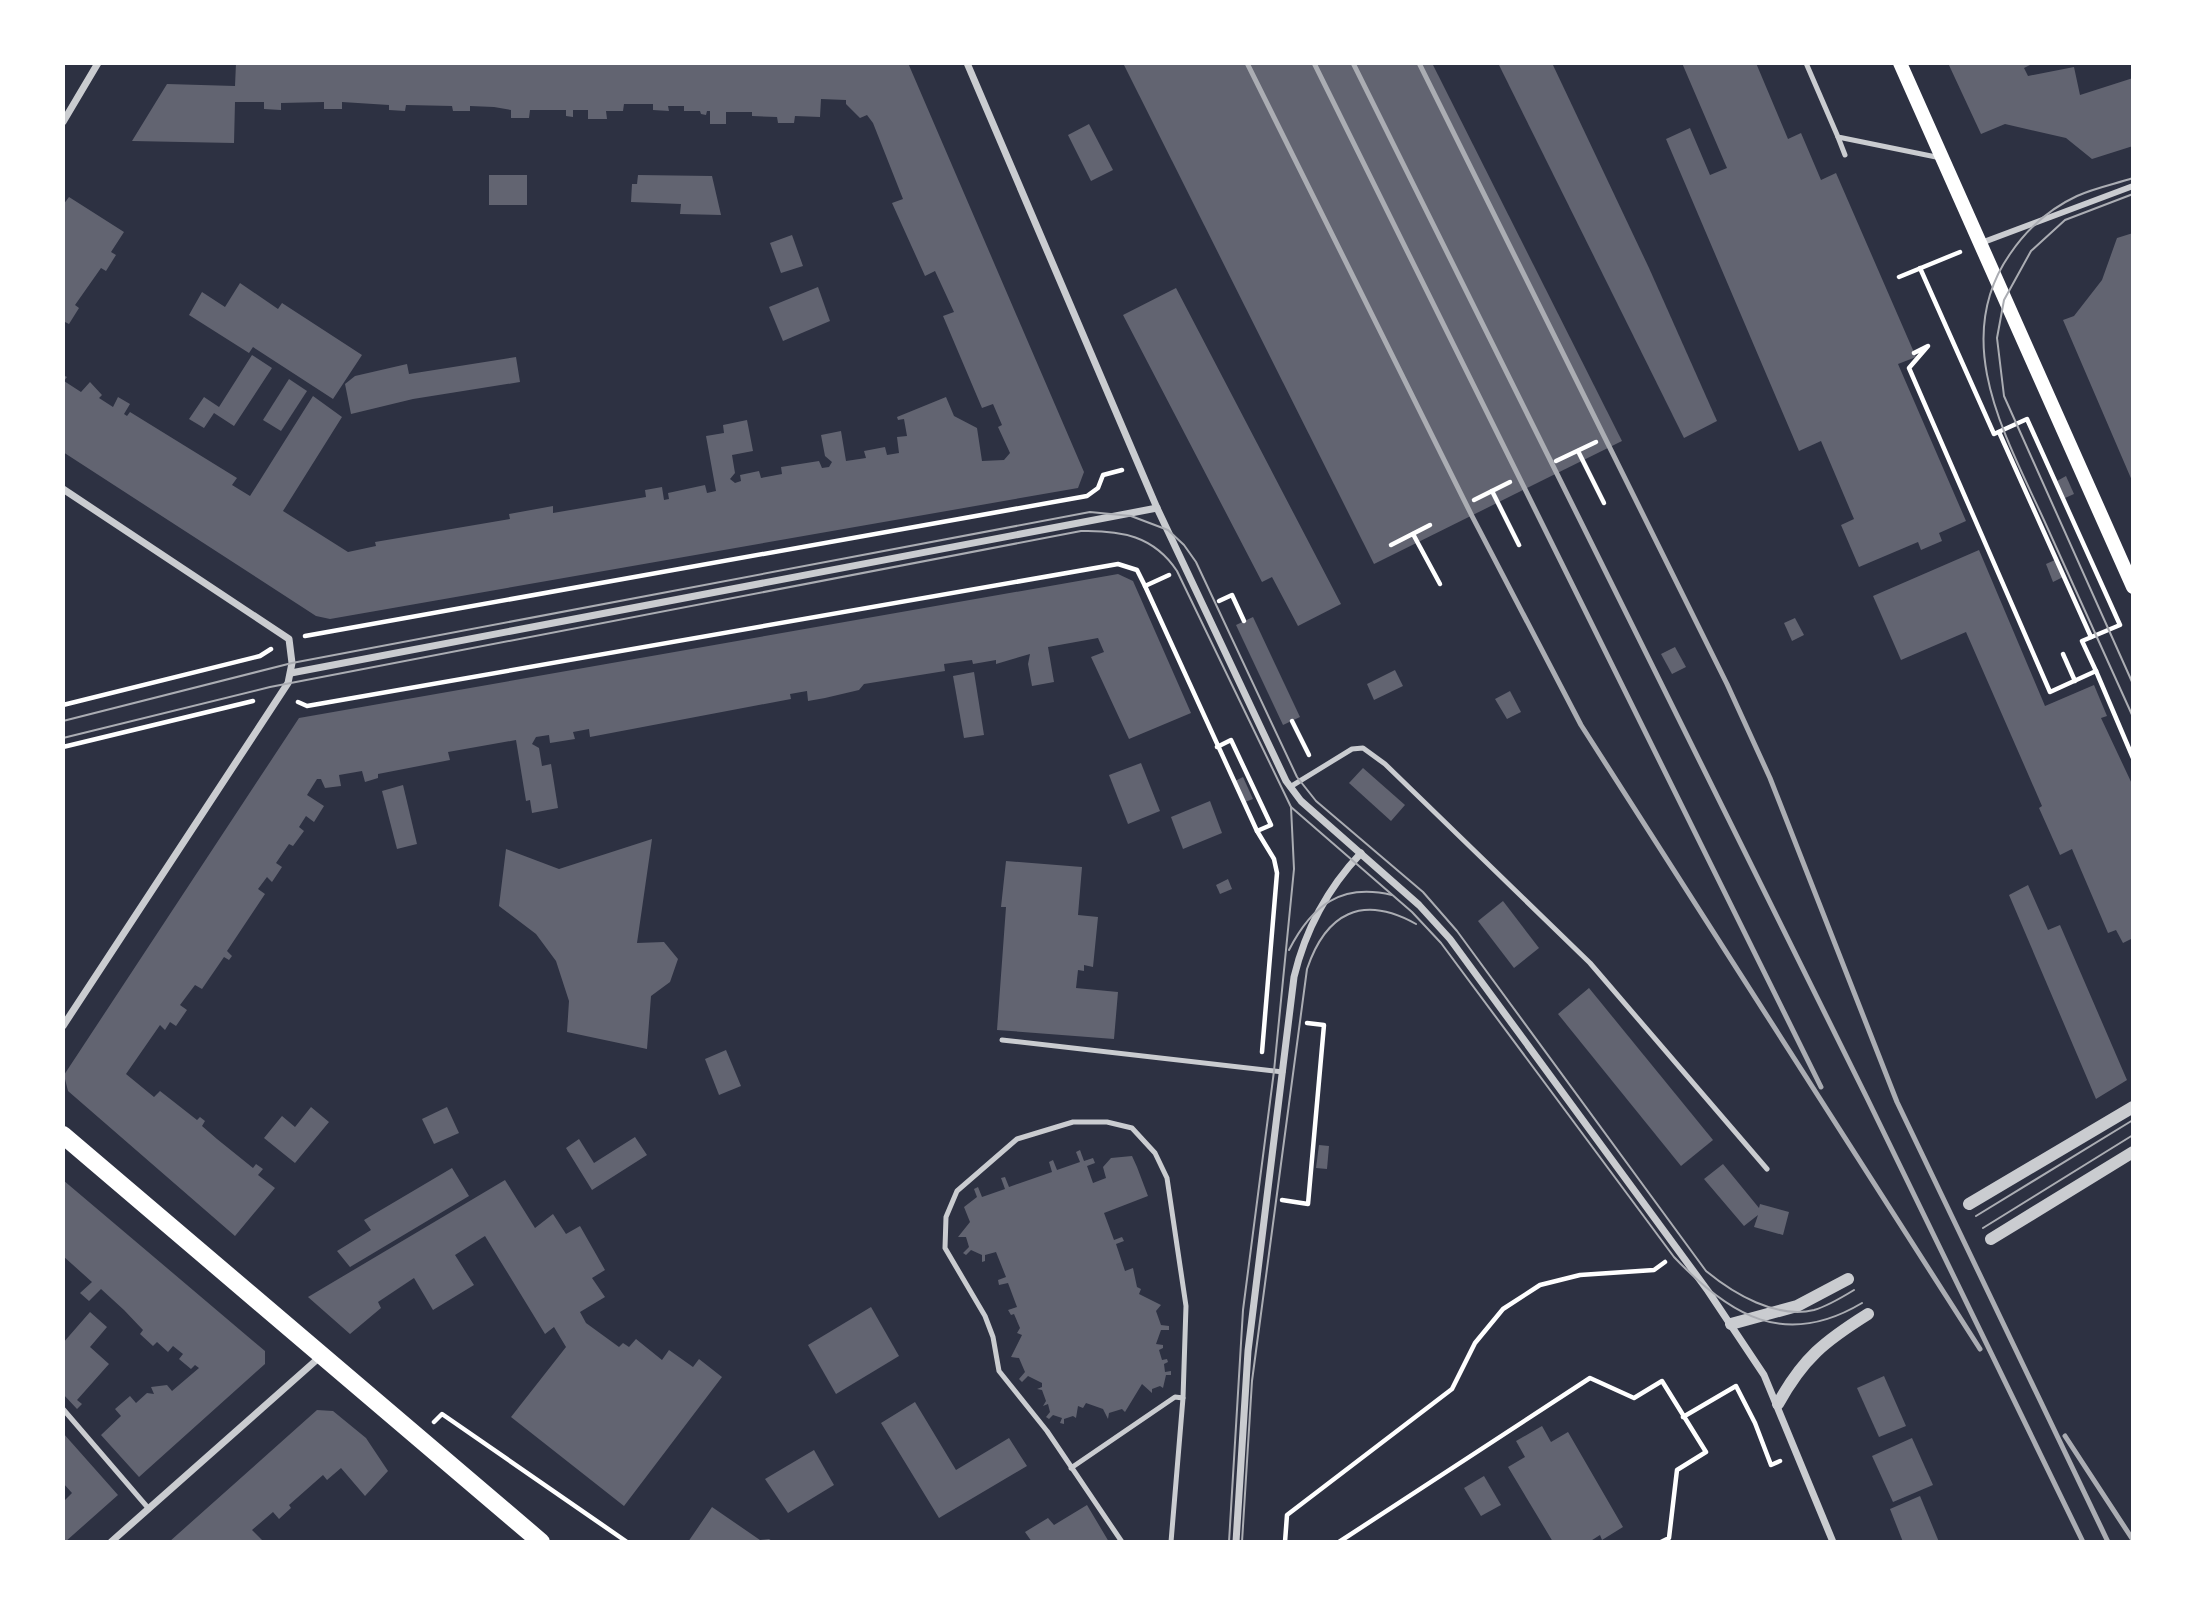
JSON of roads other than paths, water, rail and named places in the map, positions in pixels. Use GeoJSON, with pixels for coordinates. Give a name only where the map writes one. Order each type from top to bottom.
{"type":"FeatureCollection","features":[{"type":"Feature","properties":{"kind":"main road"},"geometry":{"type":"LineString","coordinates":[[1900,63],[2133,587]]}},
{"type":"Feature","properties":{"kind":"main road"},"geometry":{"type":"LineString","coordinates":[[63,1135],[541,1542]]}},
{"type":"Feature","properties":{"kind":"street"},"geometry":{"type":"LineString","coordinates":[[63,122],[98,63]]}},
{"type":"Feature","properties":{"kind":"street"},"geometry":{"type":"LineString","coordinates":[[967,63],[1157,508],[1290,787],[1419,905],[1450,939],[1680,1253],[1764,1375],[1833,1542]]}},
{"type":"Feature","properties":{"kind":"street"},"geometry":{"type":"LineString","coordinates":[[1979,244],[2133,186]]}},
{"type":"Feature","properties":{"kind":"street"},"geometry":{"type":"LineString","coordinates":[[63,489],[289,639],[291,673],[281,694],[63,1026]]}},
{"type":"Feature","properties":{"kind":"street"},"geometry":{"type":"LineString","coordinates":[[291,673],[1157,508]]}},
{"type":"Feature","properties":{"kind":"street"},"geometry":{"type":"LineString","coordinates":[[1236,1542],[1248,1351],[1298,959],[1322,905],[1360,853]]}},
{"type":"Feature","properties":{"kind":"street"},"geometry":{"type":"LineString","coordinates":[[1969,1204],[2133,1107]]}},
{"type":"Feature","properties":{"kind":"street"},"geometry":{"type":"LineString","coordinates":[[1992,1239],[2133,1152]]}},
{"type":"Feature","properties":{"kind":"street"},"geometry":{"type":"LineString","coordinates":[[1731,1324],[1797,1306],[1847,1279]]}},
{"type":"Feature","properties":{"kind":"street"},"geometry":{"type":"LineString","coordinates":[[1778,1404],[1802,1365],[1817,1348],[1868,1314]]}},
{"type":"Feature","properties":{"kind":"street"},"geometry":{"type":"LineString","coordinates":[[111,1542],[322,1355]]}},
{"type":"Feature","properties":{"kind":"lane"},"geometry":{"type":"LineString","coordinates":[[1805,63],[1845,155]]}},
{"type":"Feature","properties":{"kind":"lane"},"geometry":{"type":"LineString","coordinates":[[1838,138],[1941,158]]}},
{"type":"Feature","properties":{"kind":"lane"},"geometry":{"type":"LineString","coordinates":[[1290,787],[1352,748],[1363,748],[1385,764],[1590,963],[1767,1170]]}},
{"type":"Feature","properties":{"kind":"lane"},"geometry":{"type":"LineString","coordinates":[[1002,1040],[1283,1072]]}},
{"type":"Feature","properties":{"kind":"lane"},"geometry":{"type":"LineString","coordinates":[[1122,1542],[999,1371],[993,1337],[985,1316],[946,1248],[946,1217],[957,1191],[1017,1139],[1073,1122],[1107,1122],[1132,1128],[1155,1153],[1167,1178],[1186,1306],[1183,1398],[1171,1542]]}},
{"type":"Feature","properties":{"kind":"lane"},"geometry":{"type":"LineString","coordinates":[[1071,1468],[1175,1397],[1183,1398]]}},
{"type":"Feature","properties":{"kind":"lane"},"geometry":{"type":"LineString","coordinates":[[63,1409],[149,1509]]}},
{"type":"Feature","properties":{"kind":"tram line"},"geometry":{"type":"LineString","coordinates":[[2133,178],[2077,196],[2039,220],[2010,254],[1993,287],[1984,320],[1984,353],[2000,421],[2133,717]]}},
{"type":"Feature","properties":{"kind":"tram line"},"geometry":{"type":"LineString","coordinates":[[2133,194],[2065,220],[2031,251],[2004,300],[1997,338],[2004,396],[2133,684]]}},
{"type":"Feature","properties":{"kind":"tram line"},"geometry":{"type":"LineString","coordinates":[[63,721],[292,663],[1090,512],[1131,516],[1168,530],[1184,545],[1196,562],[1297,777],[1316,801],[1423,892],[1457,931],[1706,1271],[1742,1296],[1785,1311],[1814,1310],[1854,1290]]}},
{"type":"Feature","properties":{"kind":"tram line"},"geometry":{"type":"LineString","coordinates":[[63,738],[270,687],[1081,531],[1123,534],[1158,550],[1177,571],[1291,807],[1294,869],[1274,1071],[1243,1310],[1229,1542]]}},
{"type":"Feature","properties":{"kind":"tram line"},"geometry":{"type":"LineString","coordinates":[[1291,807],[1412,912],[1441,943],[1674,1257],[1695,1278],[1738,1310],[1783,1324],[1808,1324],[1834,1317],[1862,1303]]}},
{"type":"Feature","properties":{"kind":"tram line"},"geometry":{"type":"LineString","coordinates":[[1289,950],[1308,921],[1330,901],[1358,892],[1392,895]]}},
{"type":"Feature","properties":{"kind":"tram line"},"geometry":{"type":"LineString","coordinates":[[1242,1542],[1252,1381],[1307,969],[1324,934],[1348,914],[1379,910],[1416,924]]}},
{"type":"Feature","properties":{"kind":"tram line"},"geometry":{"type":"LineString","coordinates":[[1976,1216],[2133,1120]]}},
{"type":"Feature","properties":{"kind":"tram line"},"geometry":{"type":"LineString","coordinates":[[1983,1228],[2133,1135]]}},
{"type":"Feature","properties":{"kind":"railway"},"geometry":{"type":"LineString","coordinates":[[1247,63],[1472,516],[1581,725],[1980,1349]]}},
{"type":"Feature","properties":{"kind":"railway"},"geometry":{"type":"LineString","coordinates":[[1314,63],[1821,1087]]}},
{"type":"Feature","properties":{"kind":"railway"},"geometry":{"type":"LineString","coordinates":[[1353,63],[1867,1098],[2083,1542]]}},
{"type":"Feature","properties":{"kind":"railway"},"geometry":{"type":"LineString","coordinates":[[1419,63],[1727,684],[1770,778],[1897,1102],[2108,1542]]}},
{"type":"Feature","properties":{"kind":"railway"},"geometry":{"type":"LineString","coordinates":[[2065,1436],[2133,1540]]}}]}
